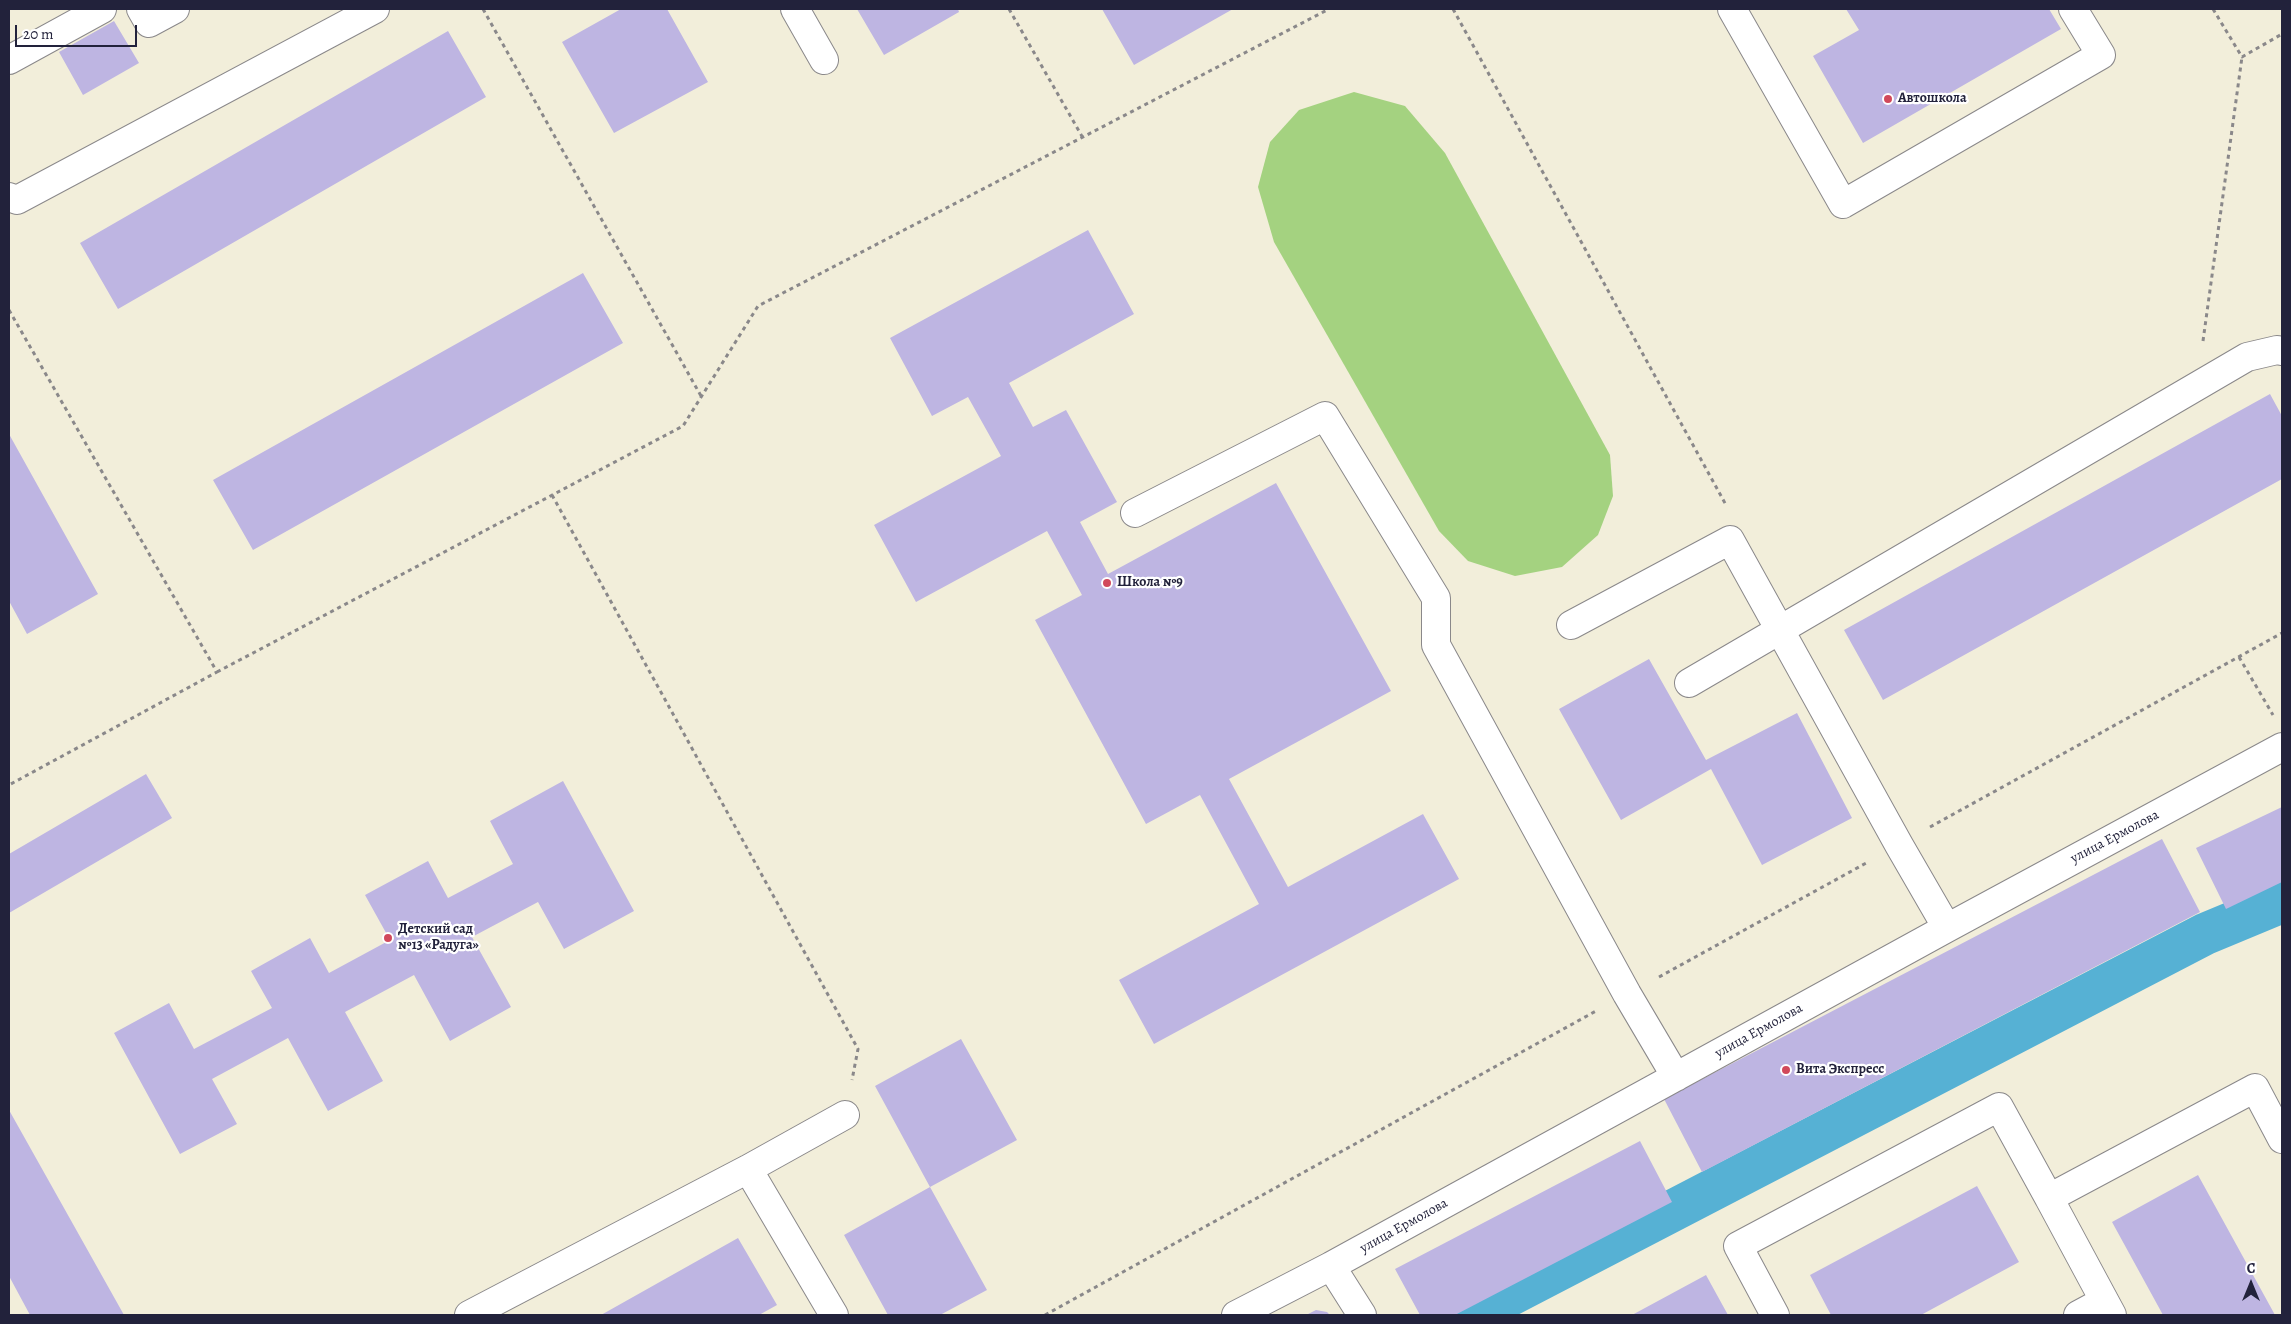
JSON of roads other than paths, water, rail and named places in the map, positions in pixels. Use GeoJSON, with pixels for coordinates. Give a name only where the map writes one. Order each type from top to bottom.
{"type":"FeatureCollection","features":[{"type":"Feature","properties":{"kind":"street"},"geometry":{"type":"LineString","coordinates":[[9,60],[102,9]]}},
{"type":"Feature","properties":{"kind":"street"},"geometry":{"type":"LineString","coordinates":[[141,9],[150,23],[175,9]]}},
{"type":"Feature","properties":{"kind":"street"},"geometry":{"type":"LineString","coordinates":[[9,196],[18,200],[375,9]]}},
{"type":"Feature","properties":{"kind":"street"},"geometry":{"type":"LineString","coordinates":[[795,9],[824,60]]}},
{"type":"Feature","properties":{"kind":"street"},"geometry":{"type":"LineString","coordinates":[[1732,9],[1843,204],[2101,54],[2072,9]]}},
{"type":"Feature","properties":{"kind":"street"},"geometry":{"type":"LineString","coordinates":[[1689,683],[2247,357],[2277,350],[2282,351]]}},
{"type":"Feature","properties":{"kind":"street"},"geometry":{"type":"LineString","coordinates":[[1135,512],[1324,416],[1436,598],[1436,645],[1627,994],[1676,1077]]}},
{"type":"Feature","properties":{"kind":"street"},"geometry":{"type":"LineString","coordinates":[[1572,626],[1730,540],[1947,928]]}},
{"type":"Feature","properties":{"kind":"street","name":"улица Ермолова"},"geometry":{"type":"LineString","coordinates":[[1236,1315],[1331,1266],[1947,928],[2280,735]]}},
{"type":"Feature","properties":{"kind":"street"},"geometry":{"type":"LineString","coordinates":[[2048,1198],[2255,1088],[2282,1138]]}},
{"type":"Feature","properties":{"kind":"street"},"geometry":{"type":"LineString","coordinates":[[1775,1315],[1738,1246],[2000,1107],[2108,1308],[2078,1315]]}},
{"type":"Feature","properties":{"kind":"street"},"geometry":{"type":"LineString","coordinates":[[469,1315],[748,1169],[844,1116]]}},
{"type":"Feature","properties":{"kind":"street"},"geometry":{"type":"LineString","coordinates":[[748,1169],[834,1315]]}},
{"type":"Feature","properties":{"kind":"street"},"geometry":{"type":"LineString","coordinates":[[1331,1266],[1362,1315]]}},
{"type":"Feature","properties":{"kind":"waterway"},"geometry":{"type":"LineString","coordinates":[[1472,1315],[2205,934],[2282,902]]}},
{"type":"Feature","properties":{"kind":"place","name":"Автошкола"},"geometry":{"type":"Point","coordinates":[1888,99]}},
{"type":"Feature","properties":{"kind":"place","name":"Школа №9"},"geometry":{"type":"Point","coordinates":[1107,583]}},
{"type":"Feature","properties":{"kind":"place","name":"Детский сад №13 «Радуга»"},"geometry":{"type":"Point","coordinates":[388,938]}},
{"type":"Feature","properties":{"kind":"place","name":"Вита Экспресс"},"geometry":{"type":"Point","coordinates":[1786,1070]}}]}
